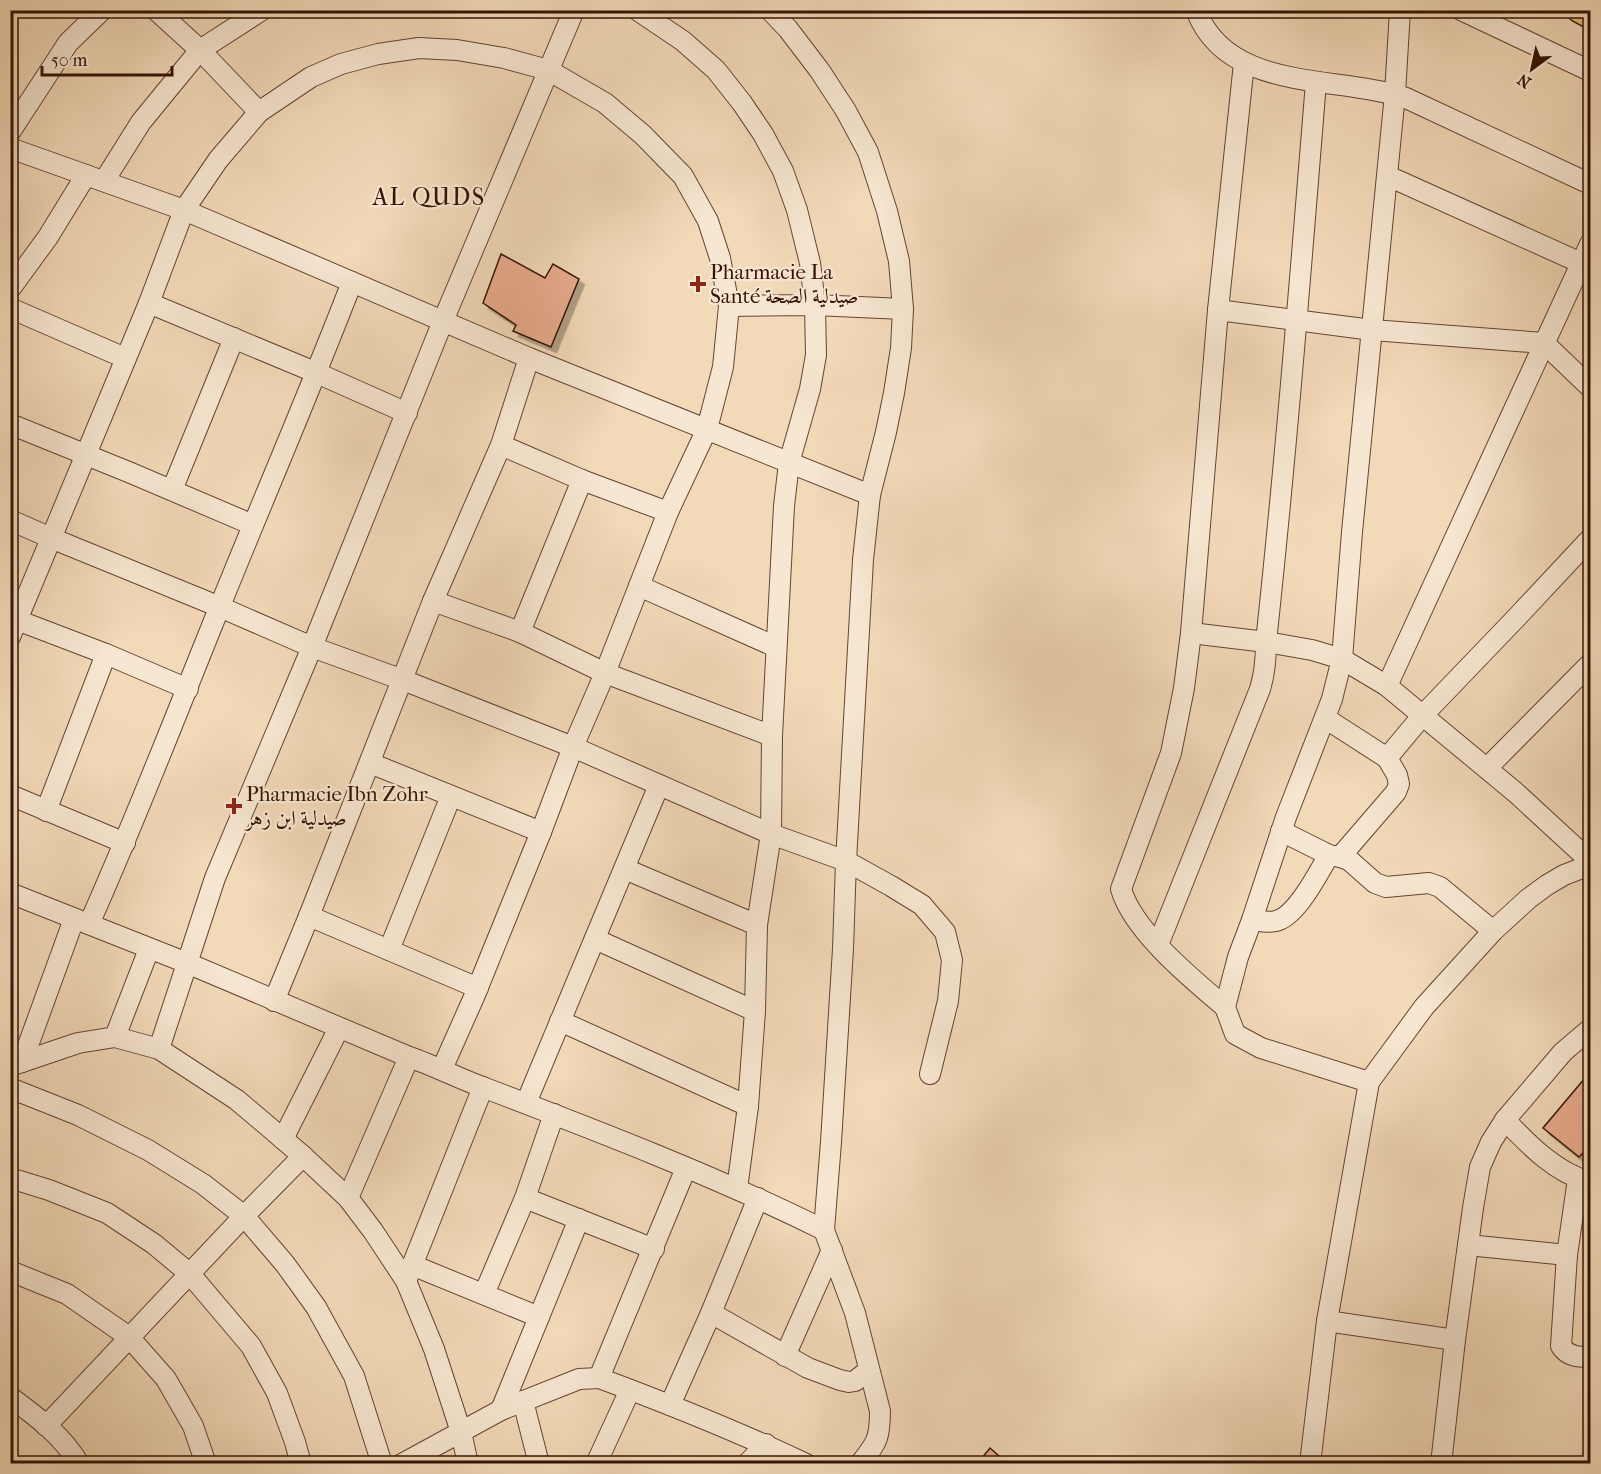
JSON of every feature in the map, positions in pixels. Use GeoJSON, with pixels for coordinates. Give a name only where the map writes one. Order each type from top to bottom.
{"type":"FeatureCollection","features":[{"type":"Feature","properties":{"kind":"main road"},"geometry":{"type":"LineString","coordinates":[[1579,10],[1590,16]]}},
{"type":"Feature","properties":{"kind":"street"},"geometry":{"type":"LineString","coordinates":[[156,10],[200,50],[259,112]]}},
{"type":"Feature","properties":{"kind":"street"},"geometry":{"type":"LineString","coordinates":[[10,289],[48,237],[200,50],[262,10]]}},
{"type":"Feature","properties":{"kind":"street"},"geometry":{"type":"LineString","coordinates":[[159,1049],[215,878],[312,646],[443,321],[574,10]]}},
{"type":"Feature","properties":{"kind":"street"},"geometry":{"type":"LineString","coordinates":[[637,10],[683,41],[716,70],[763,134],[783,171],[797,210],[810,263],[815,305],[816,355],[810,388],[789,463],[784,507],[772,736],[771,834],[757,925],[748,1106],[737,1190]]}},
{"type":"Feature","properties":{"kind":"street"},"geometry":{"type":"LineString","coordinates":[[770,10],[788,29],[820,71],[846,111],[868,152],[888,211],[899,261],[903,309],[901,348],[894,393],[870,495],[863,560],[843,949],[824,1230],[855,1313],[880,1411],[880,1426],[875,1446],[860,1464]]}},
{"type":"Feature","properties":{"kind":"street"},"geometry":{"type":"LineString","coordinates":[[1196,10],[1200,21],[1212,39],[1244,63],[1276,74],[1395,94],[1417,102],[1590,184]]}},
{"type":"Feature","properties":{"kind":"street"},"geometry":{"type":"LineString","coordinates":[[1225,1007],[1238,957],[1281,831],[1332,699],[1342,659],[1353,520],[1388,176],[1400,10]]}},
{"type":"Feature","properties":{"kind":"street"},"geometry":{"type":"LineString","coordinates":[[1461,10],[1590,71]]}},
{"type":"Feature","properties":{"kind":"street"},"geometry":{"type":"LineString","coordinates":[[10,132],[68,43],[95,14]]}},
{"type":"Feature","properties":{"kind":"street"},"geometry":{"type":"LineString","coordinates":[[188,689],[106,654],[14,628],[149,303],[184,210],[218,160],[259,112],[311,77],[341,64],[419,48],[457,50],[504,58],[549,70],[605,103],[643,135],[683,176],[708,220],[720,258],[729,306],[723,367],[706,429],[668,512],[478,988],[442,1069]]}},
{"type":"Feature","properties":{"kind":"street"},"geometry":{"type":"LineString","coordinates":[[1244,63],[1218,310],[1191,633],[1184,688],[1171,753],[1121,889],[1127,905],[1158,945],[1178,967],[1225,1007],[1235,1034],[1261,1048],[1369,1082]]}},
{"type":"Feature","properties":{"kind":"street"},"geometry":{"type":"LineString","coordinates":[[1158,945],[1264,674],[1298,320],[1316,82]]}},
{"type":"Feature","properties":{"kind":"street"},"geometry":{"type":"LineString","coordinates":[[10,148],[184,210],[529,358],[870,495]]}},
{"type":"Feature","properties":{"kind":"street"},"geometry":{"type":"LineString","coordinates":[[1388,176],[1586,265]]}},
{"type":"Feature","properties":{"kind":"street"},"geometry":{"type":"LineString","coordinates":[[1387,686],[1544,343],[1586,265],[1590,244]]}},
{"type":"Feature","properties":{"kind":"street"},"geometry":{"type":"LineString","coordinates":[[16,1064],[82,922],[125,843],[352,282]]}},
{"type":"Feature","properties":{"kind":"street"},"geometry":{"type":"LineString","coordinates":[[149,303],[407,413]]}},
{"type":"Feature","properties":{"kind":"street"},"geometry":{"type":"LineString","coordinates":[[729,306],[815,305],[903,309]]}},
{"type":"Feature","properties":{"kind":"street"},"geometry":{"type":"LineString","coordinates":[[10,308],[125,358]]}},
{"type":"Feature","properties":{"kind":"street"},"geometry":{"type":"LineString","coordinates":[[1218,310],[1372,330],[1544,343],[1590,387]]}},
{"type":"Feature","properties":{"kind":"street"},"geometry":{"type":"LineString","coordinates":[[171,490],[234,338]]}},
{"type":"Feature","properties":{"kind":"street"},"geometry":{"type":"LineString","coordinates":[[274,1001],[434,601],[501,446],[529,358]]}},
{"type":"Feature","properties":{"kind":"street"},"geometry":{"type":"LineString","coordinates":[[10,424],[254,525]]}},
{"type":"Feature","properties":{"kind":"street"},"geometry":{"type":"LineString","coordinates":[[501,446],[582,480],[668,512]]}},
{"type":"Feature","properties":{"kind":"street"},"geometry":{"type":"LineString","coordinates":[[520,632],[582,480]]}},
{"type":"Feature","properties":{"kind":"street"},"geometry":{"type":"LineString","coordinates":[[10,520],[312,646],[573,747],[771,834],[846,861],[891,886],[922,905],[945,932],[952,960],[948,1001],[930,1074]]}},
{"type":"Feature","properties":{"kind":"street"},"geometry":{"type":"LineString","coordinates":[[1386,759],[1423,715],[1590,539]]}},
{"type":"Feature","properties":{"kind":"street"},"geometry":{"type":"LineString","coordinates":[[639,586],[776,647]]}},
{"type":"Feature","properties":{"kind":"street"},"geometry":{"type":"LineString","coordinates":[[434,601],[520,632],[605,673],[772,736]]}},
{"type":"Feature","properties":{"kind":"street"},"geometry":{"type":"LineString","coordinates":[[1191,633],[1266,642],[1312,650],[1342,659],[1387,686],[1423,715],[1552,824],[1590,863],[1547,885],[1493,931],[1424,1007],[1369,1082],[1327,1321],[1310,1464]]}},
{"type":"Feature","properties":{"kind":"street"},"geometry":{"type":"LineString","coordinates":[[46,811],[106,654]]}},
{"type":"Feature","properties":{"kind":"street"},"geometry":{"type":"LineString","coordinates":[[1487,768],[1590,664]]}},
{"type":"Feature","properties":{"kind":"street"},"geometry":{"type":"LineString","coordinates":[[1252,920],[1273,922],[1285,918],[1335,856],[1396,792],[1399,784],[1397,775],[1386,759],[1325,718]]}},
{"type":"Feature","properties":{"kind":"street"},"geometry":{"type":"LineString","coordinates":[[370,763],[541,832]]}},
{"type":"Feature","properties":{"kind":"street"},"geometry":{"type":"LineString","coordinates":[[526,1103],[659,785]]}},
{"type":"Feature","properties":{"kind":"street"},"geometry":{"type":"LineString","coordinates":[[10,795],[125,843]]}},
{"type":"Feature","properties":{"kind":"street"},"geometry":{"type":"LineString","coordinates":[[389,951],[451,796]]}},
{"type":"Feature","properties":{"kind":"street"},"geometry":{"type":"LineString","coordinates":[[1281,831],[1335,856],[1349,860],[1375,883],[1386,887],[1429,883],[1440,887],[1493,931]]}},
{"type":"Feature","properties":{"kind":"street"},"geometry":{"type":"LineString","coordinates":[[625,868],[757,925]]}},
{"type":"Feature","properties":{"kind":"street"},"geometry":{"type":"LineString","coordinates":[[10,893],[187,963],[409,1057],[686,1168],[758,1198],[824,1230]]}},
{"type":"Feature","properties":{"kind":"street"},"geometry":{"type":"LineString","coordinates":[[309,916],[478,988]]}},
{"type":"Feature","properties":{"kind":"street"},"geometry":{"type":"LineString","coordinates":[[595,939],[754,1011]]}},
{"type":"Feature","properties":{"kind":"street"},"geometry":{"type":"LineString","coordinates":[[115,1037],[149,949]]}},
{"type":"Feature","properties":{"kind":"street"},"geometry":{"type":"LineString","coordinates":[[560,1022],[748,1106]]}},
{"type":"Feature","properties":{"kind":"street"},"geometry":{"type":"LineString","coordinates":[[283,1139],[339,1028]]}},
{"type":"Feature","properties":{"kind":"street"},"geometry":{"type":"LineString","coordinates":[[1446,1463],[1455,1340],[1480,1167],[1491,1142],[1505,1120],[1563,1052],[1590,1029]]}},
{"type":"Feature","properties":{"kind":"street"},"geometry":{"type":"LineString","coordinates":[[16,1064],[78,1043],[115,1037],[159,1049],[237,1100],[303,1156],[348,1198],[409,1273],[461,1432],[468,1464]]}},
{"type":"Feature","properties":{"kind":"street"},"geometry":{"type":"LineString","coordinates":[[348,1198],[409,1057]]}},
{"type":"Feature","properties":{"kind":"street"},"geometry":{"type":"LineString","coordinates":[[409,1273],[483,1087]]}},
{"type":"Feature","properties":{"kind":"street"},"geometry":{"type":"LineString","coordinates":[[10,1088],[78,1115],[148,1149],[203,1184],[244,1216],[285,1264],[316,1307],[354,1376],[382,1464]]}},
{"type":"Feature","properties":{"kind":"street"},"geometry":{"type":"LineString","coordinates":[[484,1294],[525,1198],[554,1114]]}},
{"type":"Feature","properties":{"kind":"street"},"geometry":{"type":"LineString","coordinates":[[1505,1120],[1538,1154],[1584,1181],[1567,1255],[1561,1346],[1564,1352],[1590,1358]]}},
{"type":"Feature","properties":{"kind":"street"},"geometry":{"type":"LineString","coordinates":[[46,1426],[303,1156]]}},
{"type":"Feature","properties":{"kind":"street"},"geometry":{"type":"LineString","coordinates":[[599,1378],[686,1168]]}},
{"type":"Feature","properties":{"kind":"street"},"geometry":{"type":"LineString","coordinates":[[10,1178],[49,1190],[107,1213],[154,1245],[190,1274],[251,1346],[277,1393],[301,1464]]}},
{"type":"Feature","properties":{"kind":"street"},"geometry":{"type":"LineString","coordinates":[[525,1198],[654,1249]]}},
{"type":"Feature","properties":{"kind":"street"},"geometry":{"type":"LineString","coordinates":[[670,1405],[758,1198]]}},
{"type":"Feature","properties":{"kind":"street"},"geometry":{"type":"LineString","coordinates":[[501,1410],[579,1219]]}},
{"type":"Feature","properties":{"kind":"street"},"geometry":{"type":"LineString","coordinates":[[1468,1245],[1567,1255]]}},
{"type":"Feature","properties":{"kind":"street"},"geometry":{"type":"LineString","coordinates":[[785,1356],[832,1250]]}},
{"type":"Feature","properties":{"kind":"street"},"geometry":{"type":"LineString","coordinates":[[10,1270],[67,1294],[129,1337],[166,1379],[193,1426],[206,1464]]}},
{"type":"Feature","properties":{"kind":"street"},"geometry":{"type":"LineString","coordinates":[[409,1273],[484,1294],[539,1317]]}},
{"type":"Feature","properties":{"kind":"street"},"geometry":{"type":"LineString","coordinates":[[711,1313],[808,1368],[849,1382],[855,1381],[869,1370]]}},
{"type":"Feature","properties":{"kind":"street"},"geometry":{"type":"LineString","coordinates":[[1327,1321],[1455,1340]]}},
{"type":"Feature","properties":{"kind":"street"},"geometry":{"type":"LineString","coordinates":[[402,1464],[501,1410],[579,1379],[599,1378],[766,1444],[806,1464]]}},
{"type":"Feature","properties":{"kind":"street"},"geometry":{"type":"LineString","coordinates":[[596,1464],[630,1390]]}},
{"type":"Feature","properties":{"kind":"street"},"geometry":{"type":"LineString","coordinates":[[10,1397],[46,1426],[73,1453],[79,1464]]}},
{"type":"Feature","properties":{"kind":"street"},"geometry":{"type":"LineString","coordinates":[[523,1401],[539,1464]]}},
{"type":"Feature","properties":{"kind":"street"},"geometry":{"type":"LineString","coordinates":[[747,1464],[766,1444]]}},
{"type":"Feature","properties":{"kind":"building"},"geometry":{"type":"Polygon","coordinates":[[[501,254],[545,278],[553,264],[579,279],[551,347],[513,331],[516,325],[483,303],[501,254]]]}},
{"type":"Feature","properties":{"kind":"building"},"geometry":{"type":"Polygon","coordinates":[[[1590,1072],[1590,1154],[1586,1150],[1579,1157],[1543,1128],[1590,1072]]]}},
{"type":"Feature","properties":{"kind":"building"},"geometry":{"type":"Polygon","coordinates":[[[990,1448],[1008,1464],[977,1464],[990,1448]]]}},
{"type":"Feature","properties":{"kind":"place","name":"Pharmacie La Santé صيدلية الصحة"},"geometry":{"type":"Point","coordinates":[698,284]}},
{"type":"Feature","properties":{"kind":"place","name":"Pharmacie Ibn Zohr صيدلية ابن زهر"},"geometry":{"type":"Point","coordinates":[234,806]}},
{"type":"Feature","properties":{"kind":"district","name":"AL QUDS"},"geometry":{"type":"Point","coordinates":[429,197]}}]}
